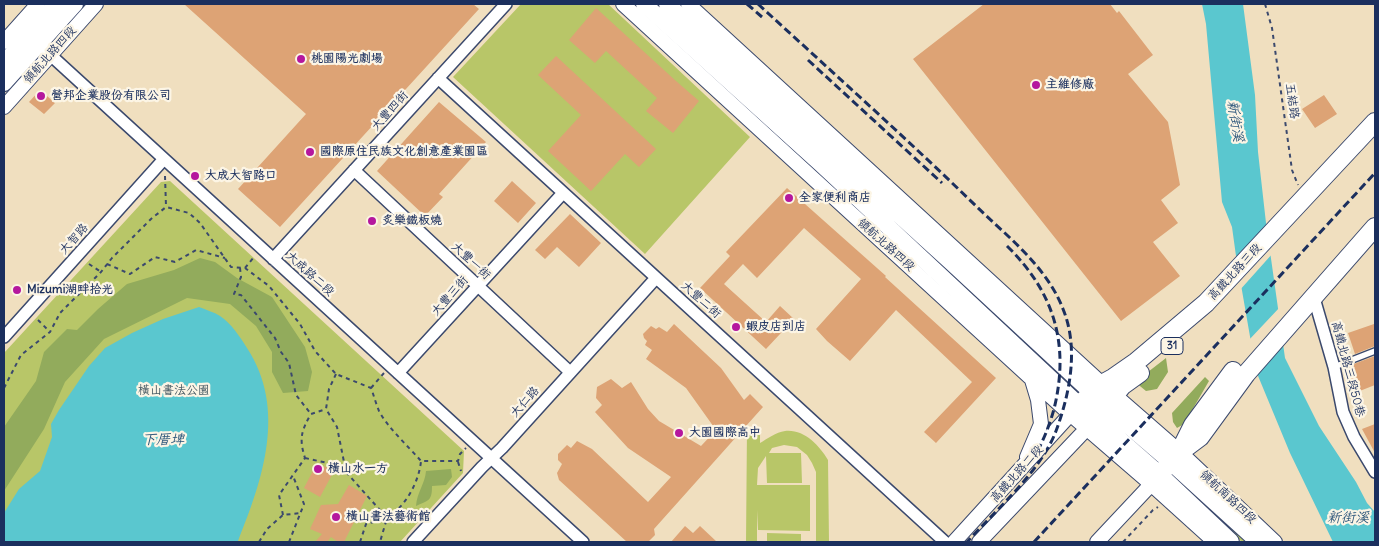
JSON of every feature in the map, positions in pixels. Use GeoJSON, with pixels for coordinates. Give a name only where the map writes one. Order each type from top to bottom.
{"type":"FeatureCollection","features":[{"type":"Feature","properties":{"kind":"main road","name":"領航北路四段"},"geometry":{"type":"LineString","coordinates":[[4,83],[56,4]]}},
{"type":"Feature","properties":{"kind":"main road","name":"領航北路四段"},"geometry":{"type":"LineString","coordinates":[[4,62],[34,40],[75,4]]}},
{"type":"Feature","properties":{"kind":"main road","name":"領航北路四段"},"geometry":{"type":"LineString","coordinates":[[644,4],[1102,413],[1155,479]]}},
{"type":"Feature","properties":{"kind":"main road","name":"領航北路四段"},"geometry":{"type":"LineString","coordinates":[[667,4],[952,263],[1086,399]]}},
{"type":"Feature","properties":{"kind":"main road","name":"高鐵北路三段"},"geometry":{"type":"LineString","coordinates":[[1102,413],[1122,386],[1209,314],[1236,279],[1375,122]]}},
{"type":"Feature","properties":{"kind":"main road","name":"高鐵北路三段"},"geometry":{"type":"LineString","coordinates":[[1297,209],[1375,136]]}},
{"type":"Feature","properties":{"kind":"main road"},"geometry":{"type":"LineString","coordinates":[[1307,299],[1375,213]]}},
{"type":"Feature","properties":{"kind":"main road"},"geometry":{"type":"LineString","coordinates":[[1230,542],[1155,479],[1176,457],[1193,425],[1245,366],[1375,227]]}},
{"type":"Feature","properties":{"kind":"main road","name":"高鐵北路三段"},"geometry":{"type":"LineString","coordinates":[[1086,399],[1136,362],[1236,279]]}},
{"type":"Feature","properties":{"kind":"main road","name":"領航北路四段"},"geometry":{"type":"LineString","coordinates":[[1102,413],[1176,457]]}},
{"type":"Feature","properties":{"kind":"main road","name":"領航南路四段"},"geometry":{"type":"LineString","coordinates":[[1176,457],[1260,542]]}},
{"type":"Feature","properties":{"kind":"street","name":"領航北路四段"},"geometry":{"type":"LineString","coordinates":[[4,107],[34,40],[38,4]]}},
{"type":"Feature","properties":{"kind":"street","name":"領航北路四段"},"geometry":{"type":"LineString","coordinates":[[4,42],[34,40],[96,4]]}},
{"type":"Feature","properties":{"kind":"street","name":"大豐四街"},"geometry":{"type":"LineString","coordinates":[[273,259],[506,4]]}},
{"type":"Feature","properties":{"kind":"street","name":"領航北路四段"},"geometry":{"type":"LineString","coordinates":[[623,4],[1031,377],[1086,399]]}},
{"type":"Feature","properties":{"kind":"street","name":"領航北路四段"},"geometry":{"type":"LineString","coordinates":[[688,4],[1102,413]]}},
{"type":"Feature","properties":{"kind":"street","name":"大成路二段"},"geometry":{"type":"LineString","coordinates":[[34,40],[580,541]]}},
{"type":"Feature","properties":{"kind":"street","name":"大豐二街"},"geometry":{"type":"LineString","coordinates":[[438,78],[945,542]]}},
{"type":"Feature","properties":{"kind":"street","name":"大智路"},"geometry":{"type":"LineString","coordinates":[[4,337],[164,159]]}},
{"type":"Feature","properties":{"kind":"street","name":"大豐一街"},"geometry":{"type":"LineString","coordinates":[[354,170],[570,372]]}},
{"type":"Feature","properties":{"kind":"street","name":"大豐三街"},"geometry":{"type":"LineString","coordinates":[[398,373],[563,193]]}},
{"type":"Feature","properties":{"kind":"street","name":"大仁路"},"geometry":{"type":"LineString","coordinates":[[413,542],[656,278]]}},
{"type":"Feature","properties":{"kind":"street","name":"高鐵北路三段50巷"},"geometry":{"type":"LineString","coordinates":[[1307,299],[1334,367],[1343,412],[1354,437],[1375,472]]}},
{"type":"Feature","properties":{"kind":"street"},"geometry":{"type":"LineString","coordinates":[[1021,470],[1041,424],[1038,400],[1031,377]]}},
{"type":"Feature","properties":{"kind":"street","name":"高鐵北路二段"},"geometry":{"type":"LineString","coordinates":[[954,542],[1086,399]]}},
{"type":"Feature","properties":{"kind":"street","name":"高鐵北路二段"},"geometry":{"type":"LineString","coordinates":[[979,542],[1102,413]]}},
{"type":"Feature","properties":{"kind":"street","name":"領航南路四段"},"geometry":{"type":"LineString","coordinates":[[1176,457],[1275,542]]}},
{"type":"Feature","properties":{"kind":"street"},"geometry":{"type":"LineString","coordinates":[[1097,542],[1155,479],[1215,542]]}},
{"type":"Feature","properties":{"kind":"lane"},"geometry":{"type":"LineString","coordinates":[[1334,367],[1375,351]]}},
{"type":"Feature","properties":{"kind":"path","name":"五結路"},"geometry":{"type":"LineString","coordinates":[[1265,4],[1272,28],[1297,209]]}},
{"type":"Feature","properties":{"kind":"path"},"geometry":{"type":"LineString","coordinates":[[165,174],[166,207]]}},
{"type":"Feature","properties":{"kind":"path"},"geometry":{"type":"LineString","coordinates":[[166,207],[189,213],[200,223],[231,266],[245,268],[269,286],[300,324],[315,350],[336,374],[371,388],[379,411],[388,425],[420,461],[419,475],[406,500],[386,518],[366,524],[360,542]]}},
{"type":"Feature","properties":{"kind":"path"},"geometry":{"type":"LineString","coordinates":[[4,388],[21,355],[50,332],[60,313],[151,219],[166,207]]}},
{"type":"Feature","properties":{"kind":"path"},"geometry":{"type":"LineString","coordinates":[[107,264],[130,274],[155,257],[175,262],[196,250],[225,258]]}},
{"type":"Feature","properties":{"kind":"path"},"geometry":{"type":"LineString","coordinates":[[245,268],[256,255]]}},
{"type":"Feature","properties":{"kind":"path"},"geometry":{"type":"LineString","coordinates":[[89,264],[101,272]]}},
{"type":"Feature","properties":{"kind":"path"},"geometry":{"type":"LineString","coordinates":[[240,268],[241,277],[234,294],[241,296],[275,338],[281,352],[289,363],[296,395],[311,414]]}},
{"type":"Feature","properties":{"kind":"path"},"geometry":{"type":"LineString","coordinates":[[38,320],[50,332]]}},
{"type":"Feature","properties":{"kind":"path"},"geometry":{"type":"LineString","coordinates":[[371,388],[384,373]]}},
{"type":"Feature","properties":{"kind":"path"},"geometry":{"type":"LineString","coordinates":[[336,374],[329,389],[326,409],[337,427],[346,472],[386,518]]}},
{"type":"Feature","properties":{"kind":"path"},"geometry":{"type":"LineString","coordinates":[[305,458],[301,447],[301,430],[311,414],[326,409]]}},
{"type":"Feature","properties":{"kind":"path"},"geometry":{"type":"LineString","coordinates":[[461,471],[458,461],[460,454],[466,448]]}},
{"type":"Feature","properties":{"kind":"path"},"geometry":{"type":"LineString","coordinates":[[305,458],[332,464],[345,464]]}},
{"type":"Feature","properties":{"kind":"path"},"geometry":{"type":"LineString","coordinates":[[283,515],[279,495],[305,458]]}},
{"type":"Feature","properties":{"kind":"path"},"geometry":{"type":"LineString","coordinates":[[420,461],[458,461]]}},
{"type":"Feature","properties":{"kind":"path"},"geometry":{"type":"LineString","coordinates":[[289,542],[304,504],[293,476]]}},
{"type":"Feature","properties":{"kind":"path"},"geometry":{"type":"LineString","coordinates":[[1123,542],[1160,505]]}},
{"type":"Feature","properties":{"kind":"path"},"geometry":{"type":"LineString","coordinates":[[259,542],[267,529],[283,515],[301,514]]}},
{"type":"Feature","properties":{"kind":"path"},"geometry":{"type":"LineString","coordinates":[[380,542],[386,518]]}},
{"type":"Feature","properties":{"kind":"green space"},"geometry":{"type":"Polygon","coordinates":[[[521,4],[608,4],[750,137],[645,254],[453,77],[521,4]]]}},
{"type":"Feature","properties":{"kind":"green space","name":"橫山書法公園"},"geometry":{"type":"Polygon","coordinates":[[[170,181],[464,451],[463,473],[400,542],[4,542],[4,353],[161,182],[170,181]]]}},
{"type":"Feature","properties":{"kind":"green space"},"geometry":{"type":"Polygon","coordinates":[[[200,258],[215,262],[237,278],[272,297],[305,347],[312,372],[308,391],[283,393],[272,372],[272,352],[256,326],[230,304],[187,298],[104,339],[65,382],[44,429],[4,491],[4,427],[36,381],[44,352],[67,329],[77,330],[127,284],[174,270],[200,258]]]}},
{"type":"Feature","properties":{"kind":"green space"},"geometry":{"type":"Polygon","coordinates":[[[1166,358],[1168,372],[1157,389],[1146,391],[1135,382],[1166,358]]]}},
{"type":"Feature","properties":{"kind":"green space"},"geometry":{"type":"Polygon","coordinates":[[[1205,377],[1209,381],[1184,424],[1177,428],[1173,422],[1172,413],[1205,377]]]}},
{"type":"Feature","properties":{"kind":"green space"},"geometry":{"type":"Polygon","coordinates":[[[760,427],[760,443],[782,432],[792,431],[805,435],[810,439],[828,460],[829,542],[816,542],[816,472],[812,463],[807,455],[797,447],[784,445],[772,448],[769,453],[801,453],[802,483],[767,483],[766,456],[758,468],[757,485],[810,485],[810,531],[758,530],[757,510],[757,542],[746,542],[747,428],[760,427]]]}},
{"type":"Feature","properties":{"kind":"green space"},"geometry":{"type":"Polygon","coordinates":[[[451,469],[452,477],[446,485],[432,486],[429,499],[416,506],[426,471],[451,469]]]}},
{"type":"Feature","properties":{"kind":"green space"},"geometry":{"type":"Polygon","coordinates":[[[1184,486],[1187,486],[1249,542],[1242,542],[1184,489],[1184,486]]]}},
{"type":"Feature","properties":{"kind":"green space"},"geometry":{"type":"Polygon","coordinates":[[[767,533],[801,534],[801,542],[767,542],[767,533]]]}},
{"type":"Feature","properties":{"kind":"water","name":"新街溪"},"geometry":{"type":"Polygon","coordinates":[[[1202,4],[1243,4],[1255,95],[1258,152],[1266,223],[1285,358],[1319,426],[1356,482],[1367,503],[1375,512],[1375,542],[1333,542],[1290,453],[1256,371],[1232,227],[1222,202],[1206,24],[1202,4]]]}},
{"type":"Feature","properties":{"kind":"water","name":"下厝埤"},"geometry":{"type":"Polygon","coordinates":[[[199,307],[220,316],[235,331],[247,348],[259,371],[266,395],[267,444],[256,493],[238,541],[4,542],[4,513],[19,489],[40,471],[52,437],[51,424],[89,366],[105,348],[132,333],[163,319],[199,307]]]}},
{"type":"Feature","properties":{"kind":"pier"},"geometry":{"type":"Polygon","coordinates":[[[1269,226],[1273,253],[1239,291],[1234,264],[1269,226]]]}},
{"type":"Feature","properties":{"kind":"pier"},"geometry":{"type":"Polygon","coordinates":[[[1280,307],[1284,338],[1254,372],[1248,341],[1280,307]]]}},
{"type":"Feature","properties":{"kind":"building"},"geometry":{"type":"Polygon","coordinates":[[[184,4],[473,4],[479,9],[280,227],[238,189],[306,114],[184,4]]]}},
{"type":"Feature","properties":{"kind":"building"},"geometry":{"type":"Polygon","coordinates":[[[984,4],[1110,4],[1117,13],[1119,11],[1153,55],[1128,74],[1168,122],[1180,185],[1161,200],[1178,223],[1153,242],[1180,276],[1121,321],[913,59],[984,4]]]}},
{"type":"Feature","properties":{"kind":"building"},"geometry":{"type":"Polygon","coordinates":[[[596,8],[699,101],[673,133],[646,111],[657,98],[606,51],[595,63],[569,40],[596,8]]]}},
{"type":"Feature","properties":{"kind":"building"},"geometry":{"type":"Polygon","coordinates":[[[556,56],[656,149],[639,167],[625,154],[591,191],[548,151],[581,115],[538,75],[556,56]]]}},
{"type":"Feature","properties":{"kind":"building","name":"營邦企業股份有限公司"},"geometry":{"type":"Polygon","coordinates":[[[40,90],[55,103],[44,114],[29,102],[40,90]]]}},
{"type":"Feature","properties":{"kind":"building"},"geometry":{"type":"Polygon","coordinates":[[[1324,95],[1337,114],[1315,128],[1302,109],[1324,95]]]}},
{"type":"Feature","properties":{"kind":"building"},"geometry":{"type":"Polygon","coordinates":[[[439,102],[486,142],[439,194],[443,197],[425,216],[377,171],[439,102]]]}},
{"type":"Feature","properties":{"kind":"building"},"geometry":{"type":"Polygon","coordinates":[[[512,181],[536,203],[518,223],[494,201],[512,181]]]}},
{"type":"Feature","properties":{"kind":"building"},"geometry":{"type":"Polygon","coordinates":[[[787,188],[996,378],[936,443],[924,432],[972,382],[896,310],[850,361],[827,341],[816,329],[861,279],[804,228],[757,278],[743,264],[724,284],[766,322],[780,306],[794,319],[766,349],[700,288],[730,256],[726,252],[787,188]]]}},
{"type":"Feature","properties":{"kind":"building"},"geometry":{"type":"Polygon","coordinates":[[[570,214],[601,243],[579,267],[557,247],[545,259],[535,250],[570,214]]]}},
{"type":"Feature","properties":{"kind":"building"},"geometry":{"type":"Polygon","coordinates":[[[674,324],[721,368],[744,400],[750,394],[763,407],[654,529],[655,535],[648,542],[627,542],[559,480],[557,473],[562,464],[558,460],[558,454],[567,445],[571,448],[577,441],[592,449],[648,502],[671,477],[628,448],[595,412],[602,405],[596,398],[597,387],[611,379],[622,388],[631,382],[648,409],[659,421],[701,446],[716,430],[686,388],[646,359],[652,350],[645,345],[647,341],[643,334],[651,326],[656,329],[659,327],[667,332],[674,324]]]}},
{"type":"Feature","properties":{"kind":"building"},"geometry":{"type":"Polygon","coordinates":[[[1374,324],[1375,346],[1355,354],[1348,333],[1374,324]]]}},
{"type":"Feature","properties":{"kind":"building"},"geometry":{"type":"Polygon","coordinates":[[[1375,356],[1375,385],[1352,394],[1343,368],[1375,356]]]}},
{"type":"Feature","properties":{"kind":"building"},"geometry":{"type":"Polygon","coordinates":[[[1375,424],[1375,453],[1362,429],[1375,424]]]}},
{"type":"Feature","properties":{"kind":"building"},"geometry":{"type":"Polygon","coordinates":[[[317,463],[334,471],[320,497],[304,488],[317,463]]]}},
{"type":"Feature","properties":{"kind":"building","name":"橫山書法藝術館"},"geometry":{"type":"Polygon","coordinates":[[[349,485],[367,496],[344,542],[338,542],[331,537],[327,542],[315,542],[322,534],[310,529],[321,505],[338,504],[349,485]]]}},
{"type":"Feature","properties":{"kind":"building"},"geometry":{"type":"Polygon","coordinates":[[[685,526],[693,533],[700,526],[717,542],[671,542],[685,526]]]}},
{"type":"Feature","properties":{"kind":"railway"},"geometry":{"type":"LineString","coordinates":[[747,4],[762,17]]}},
{"type":"Feature","properties":{"kind":"railway"},"geometry":{"type":"LineString","coordinates":[[758,4],[895,129],[1026,253],[1047,280],[1063,309],[1071,339],[1072,355],[1069,386],[1056,431],[1040,461],[1029,475],[967,542]]}},
{"type":"Feature","properties":{"kind":"railway"},"geometry":{"type":"LineString","coordinates":[[808,60],[942,183]]}},
{"type":"Feature","properties":{"kind":"railway"},"geometry":{"type":"LineString","coordinates":[[1034,542],[1375,173]]}},
{"type":"Feature","properties":{"kind":"railway"},"geometry":{"type":"LineString","coordinates":[[1007,246],[1023,264],[1047,301],[1059,341],[1059,385],[1054,409],[1044,437],[1029,464]]}},
{"type":"Feature","properties":{"kind":"place","name":"桃園陽光劇場"},"geometry":{"type":"Point","coordinates":[301,59]}},
{"type":"Feature","properties":{"kind":"place","name":"主維修廠"},"geometry":{"type":"Point","coordinates":[1036,85]}},
{"type":"Feature","properties":{"kind":"place","name":"營邦企業股份有限公司"},"geometry":{"type":"Point","coordinates":[41,96]}},
{"type":"Feature","properties":{"kind":"place","name":"國際原住民族文化創意產業園區"},"geometry":{"type":"Point","coordinates":[310,152]}},
{"type":"Feature","properties":{"kind":"place","name":"大成大智路口"},"geometry":{"type":"Point","coordinates":[195,176]}},
{"type":"Feature","properties":{"kind":"place","name":"全家便利商店"},"geometry":{"type":"Point","coordinates":[789,198]}},
{"type":"Feature","properties":{"kind":"place","name":"炙樂鐵板燒"},"geometry":{"type":"Point","coordinates":[372,221]}},
{"type":"Feature","properties":{"kind":"place","name":"Mizumi湖畔拾光"},"geometry":{"type":"Point","coordinates":[17,290]}},
{"type":"Feature","properties":{"kind":"place","name":"蝦皮店到店"},"geometry":{"type":"Point","coordinates":[736,327]}},
{"type":"Feature","properties":{"kind":"place","name":"大園國際高中"},"geometry":{"type":"Point","coordinates":[679,433]}},
{"type":"Feature","properties":{"kind":"place","name":"橫山水一方"},"geometry":{"type":"Point","coordinates":[318,469]}},
{"type":"Feature","properties":{"kind":"place","name":"橫山書法藝術館"},"geometry":{"type":"Point","coordinates":[336,517]}}]}
